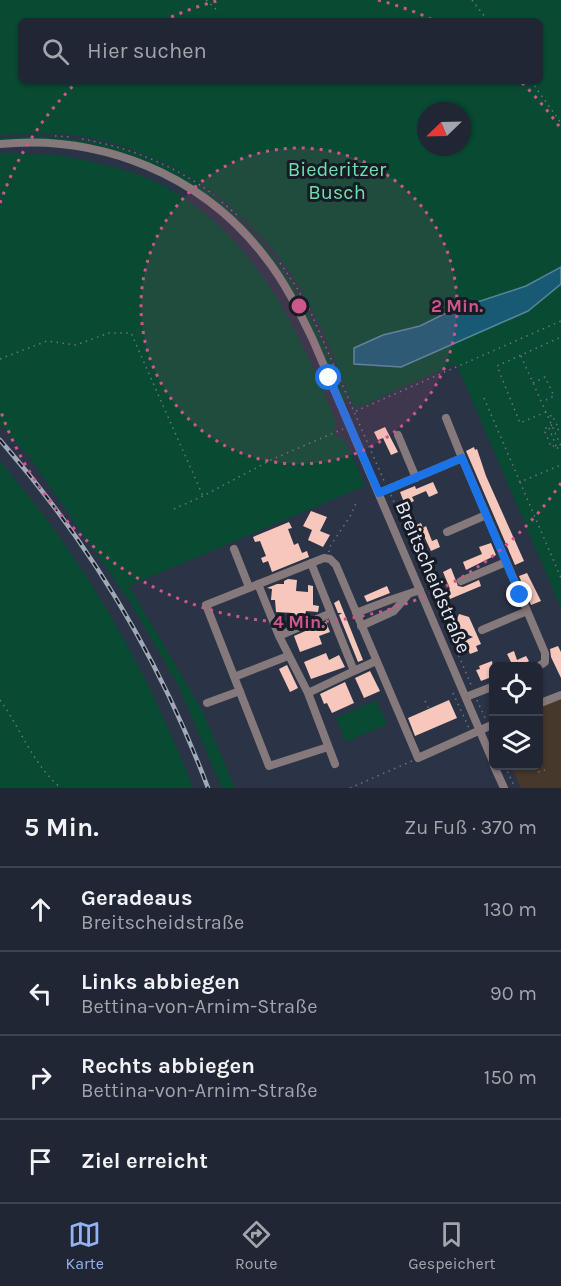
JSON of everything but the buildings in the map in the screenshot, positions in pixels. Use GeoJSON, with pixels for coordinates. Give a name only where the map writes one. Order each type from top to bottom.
{"type":"FeatureCollection","features":[{"type":"Feature","properties":{"kind":"street","name":"Breitscheidstraße"},"geometry":{"type":"LineString","coordinates":[[0,144],[58,143],[113,153],[165,174],[208,200],[251,239],[282,281],[306,325],[420,590],[471,696],[475,732],[489,756]]}},
{"type":"Feature","properties":{"kind":"street"},"geometry":{"type":"LineString","coordinates":[[446,418],[527,611],[545,657],[543,664]]}},
{"type":"Feature","properties":{"kind":"street"},"geometry":{"type":"LineString","coordinates":[[398,435],[416,477]]}},
{"type":"Feature","properties":{"kind":"street"},"geometry":{"type":"LineString","coordinates":[[379,493],[462,458]]}},
{"type":"Feature","properties":{"kind":"street"},"geometry":{"type":"LineString","coordinates":[[447,532],[486,515]]}},
{"type":"Feature","properties":{"kind":"street"},"geometry":{"type":"LineString","coordinates":[[234,549],[308,693],[335,764]]}},
{"type":"Feature","properties":{"kind":"street"},"geometry":{"type":"LineString","coordinates":[[328,747],[269,766],[206,605],[324,558],[330,559],[336,565],[376,661],[402,711],[418,758],[489,726]]}},
{"type":"Feature","properties":{"kind":"street"},"geometry":{"type":"LineString","coordinates":[[461,580],[506,562]]}},
{"type":"Feature","properties":{"kind":"street"},"geometry":{"type":"LineString","coordinates":[[311,563],[354,670]]}},
{"type":"Feature","properties":{"kind":"street"},"geometry":{"type":"LineString","coordinates":[[356,613],[420,590]]}},
{"type":"Feature","properties":{"kind":"street"},"geometry":{"type":"LineString","coordinates":[[361,626],[394,611],[407,596]]}},
{"type":"Feature","properties":{"kind":"street"},"geometry":{"type":"LineString","coordinates":[[482,630],[527,611]]}},
{"type":"Feature","properties":{"kind":"street"},"geometry":{"type":"LineString","coordinates":[[279,636],[331,613]]}},
{"type":"Feature","properties":{"kind":"street"},"geometry":{"type":"LineString","coordinates":[[234,677],[288,656]]}},
{"type":"Feature","properties":{"kind":"street"},"geometry":{"type":"LineString","coordinates":[[308,693],[376,661]]}},
{"type":"Feature","properties":{"kind":"street"},"geometry":{"type":"LineString","coordinates":[[471,696],[489,688]]}},
{"type":"Feature","properties":{"kind":"street"},"geometry":{"type":"LineString","coordinates":[[207,703],[240,691]]}},
{"type":"Feature","properties":{"kind":"street"},"geometry":{"type":"LineString","coordinates":[[543,703],[561,695]]}},
{"type":"Feature","properties":{"kind":"street","name":"Breitscheidstraße"},"geometry":{"type":"LineString","coordinates":[[496,770],[504,788]]}},
{"type":"Feature","properties":{"kind":"path"},"geometry":{"type":"LineString","coordinates":[[206,0],[218,11]]}},
{"type":"Feature","properties":{"kind":"path"},"geometry":{"type":"LineString","coordinates":[[472,0],[486,18]]}},
{"type":"Feature","properties":{"kind":"path"},"geometry":{"type":"LineString","coordinates":[[533,84],[561,123]]}},
{"type":"Feature","properties":{"kind":"path"},"geometry":{"type":"LineString","coordinates":[[52,136],[112,145],[157,160],[198,183],[242,220]]}},
{"type":"Feature","properties":{"kind":"path","name":"Breitscheidstraße"},"geometry":{"type":"LineString","coordinates":[[278,261],[312,315],[388,490],[471,696],[489,722]]}},
{"type":"Feature","properties":{"kind":"path"},"geometry":{"type":"LineString","coordinates":[[358,410],[561,321]]}},
{"type":"Feature","properties":{"kind":"path"},"geometry":{"type":"LineString","coordinates":[[0,359],[47,341],[76,345],[108,333],[131,333],[203,496]]}},
{"type":"Feature","properties":{"kind":"path"},"geometry":{"type":"LineString","coordinates":[[546,412],[520,423],[497,366],[561,337]]}},
{"type":"Feature","properties":{"kind":"path"},"geometry":{"type":"LineString","coordinates":[[521,356],[561,446],[557,448]]}},
{"type":"Feature","properties":{"kind":"path"},"geometry":{"type":"LineString","coordinates":[[533,383],[545,377],[554,396],[542,402]]}},
{"type":"Feature","properties":{"kind":"path"},"geometry":{"type":"LineString","coordinates":[[484,398],[561,578]]}},
{"type":"Feature","properties":{"kind":"path"},"geometry":{"type":"LineString","coordinates":[[548,417],[552,415],[559,429],[554,431]]}},
{"type":"Feature","properties":{"kind":"path"},"geometry":{"type":"LineString","coordinates":[[552,425],[546,428],[546,438],[555,449],[557,448]]}},
{"type":"Feature","properties":{"kind":"path"},"geometry":{"type":"LineString","coordinates":[[174,509],[273,459],[350,427]]}},
{"type":"Feature","properties":{"kind":"path"},"geometry":{"type":"LineString","coordinates":[[548,427],[557,448]]}},
{"type":"Feature","properties":{"kind":"path"},"geometry":{"type":"LineString","coordinates":[[520,482],[561,465]]}},
{"type":"Feature","properties":{"kind":"path"},"geometry":{"type":"LineString","coordinates":[[330,559],[329,548],[351,515],[356,503]]}},
{"type":"Feature","properties":{"kind":"path"},"geometry":{"type":"LineString","coordinates":[[453,693],[475,732]]}},
{"type":"Feature","properties":{"kind":"path"},"geometry":{"type":"LineString","coordinates":[[0,700],[40,767],[61,788]]}},
{"type":"Feature","properties":{"kind":"path"},"geometry":{"type":"LineString","coordinates":[[425,701],[429,709]]}},
{"type":"Feature","properties":{"kind":"path"},"geometry":{"type":"LineString","coordinates":[[351,788],[418,758]]}},
{"type":"Feature","properties":{"kind":"path"},"geometry":{"type":"LineString","coordinates":[[508,770],[515,788]]}},
{"type":"Feature","properties":{"kind":"path"},"geometry":{"type":"LineString","coordinates":[[538,772],[544,770]]}},
{"type":"Feature","properties":{"kind":"shaded area"},"geometry":{"type":"Polygon","coordinates":[[[561,698],[561,788],[521,788],[513,770],[543,770],[543,705],[561,698]]]}},
{"type":"Feature","properties":{"kind":"green space","name":"Biederitzer Busch"},"geometry":{"type":"Polygon","coordinates":[[[0,0],[561,0],[561,267],[526,286],[450,311],[420,326],[383,335],[355,348],[354,363],[401,367],[528,311],[561,284],[561,608],[456,363],[366,404],[354,407],[320,325],[303,294],[273,250],[250,224],[195,180],[165,163],[132,149],[64,134],[0,135],[0,0]]]}},
{"type":"Feature","properties":{"kind":"green space"},"geometry":{"type":"Polygon","coordinates":[[[37,136],[76,139],[114,146],[149,158],[182,174],[212,194],[239,218],[286,275],[305,306],[340,378],[347,402],[343,401],[268,254],[227,212],[180,178],[127,153],[60,140],[0,141],[0,138],[37,136]]]}},
{"type":"Feature","properties":{"kind":"green space"},"geometry":{"type":"Polygon","coordinates":[[[0,154],[61,156],[136,174],[173,191],[203,212],[230,236],[274,293],[292,325],[309,358],[337,424],[333,428],[337,437],[344,438],[365,486],[129,586],[203,712],[235,788],[222,788],[177,683],[132,605],[30,458],[0,425],[0,154]]]}},
{"type":"Feature","properties":{"kind":"green space"},"geometry":{"type":"Polygon","coordinates":[[[0,461],[59,536],[111,616],[156,701],[193,788],[0,788],[0,461]]]}},
{"type":"Feature","properties":{"kind":"green space"},"geometry":{"type":"Polygon","coordinates":[[[376,700],[387,724],[346,742],[336,718],[376,700]]]}},
{"type":"Feature","properties":{"kind":"water"},"geometry":{"type":"Polygon","coordinates":[[[561,267],[561,284],[528,311],[401,367],[354,364],[354,348],[383,335],[420,326],[450,311],[526,286],[561,267]]]}},
{"type":"Feature","properties":{"kind":"railway"},"geometry":{"type":"LineString","coordinates":[[0,440],[64,520],[120,605],[168,694],[208,788]]}},
{"type":"Feature","properties":{"kind":"route"},"geometry":{"type":"LineString","coordinates":[[329,378],[379,493],[462,458],[520,595]]}}]}
